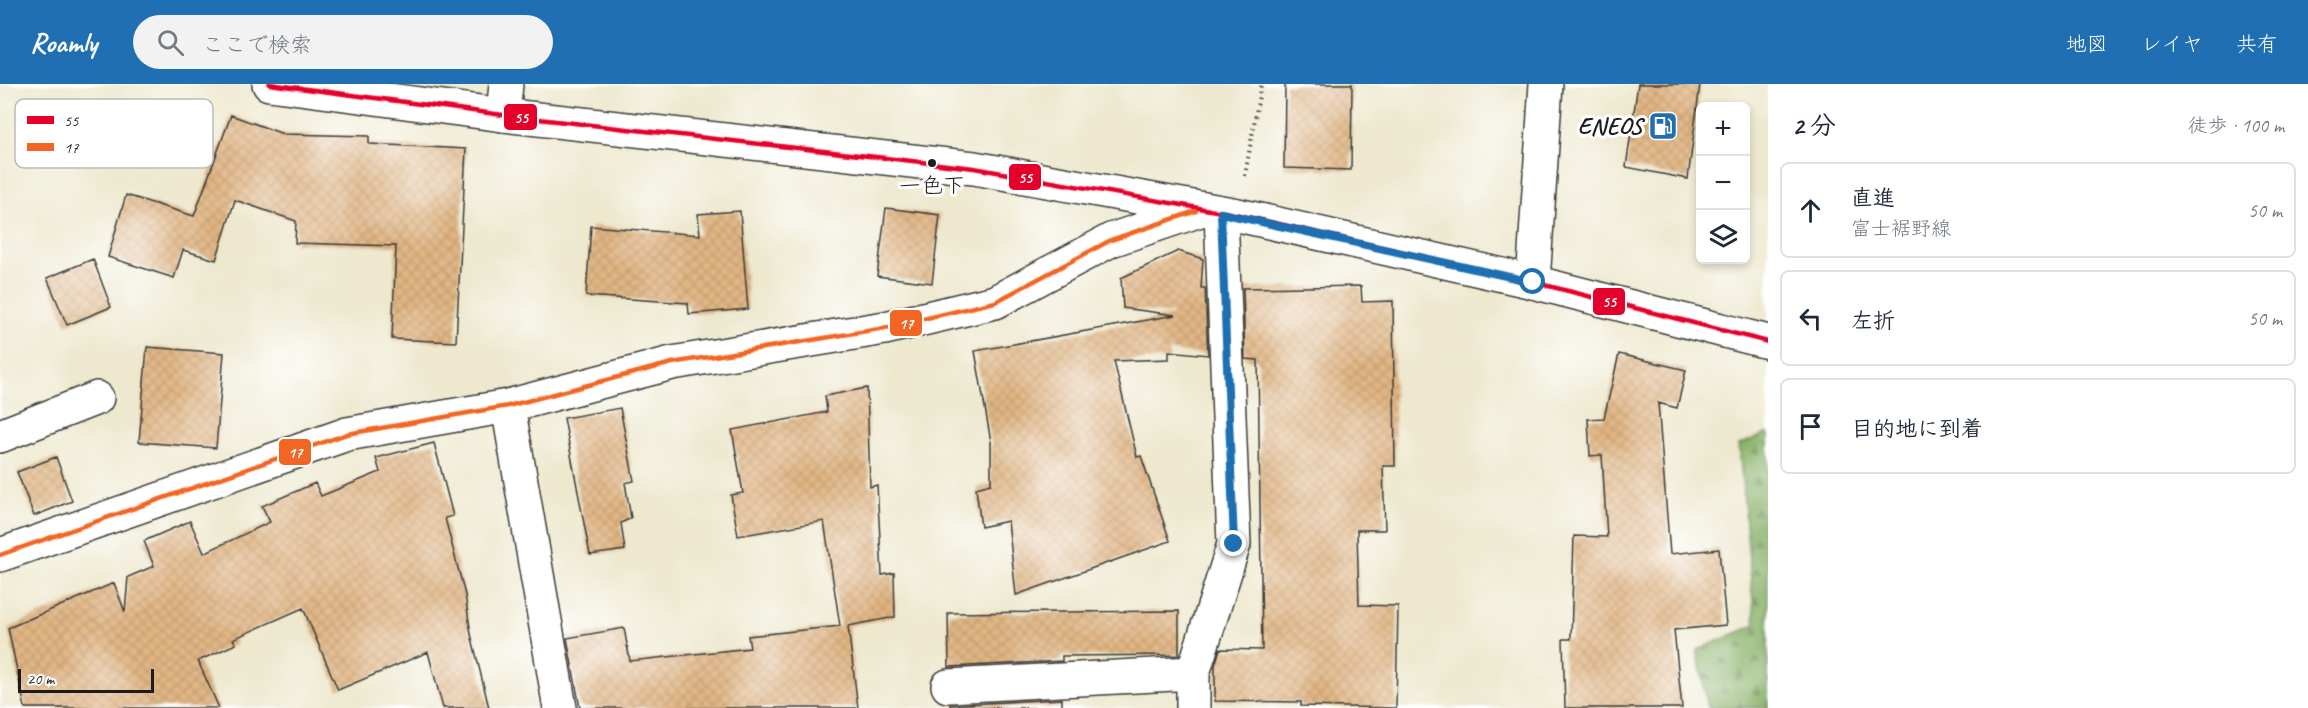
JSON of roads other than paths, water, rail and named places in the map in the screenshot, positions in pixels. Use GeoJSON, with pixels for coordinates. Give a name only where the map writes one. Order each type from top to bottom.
{"type":"FeatureCollection","features":[{"type":"Feature","properties":{"kind":"street"},"geometry":{"type":"LineString","coordinates":[[269,84],[504,100],[974,168],[1221,212],[1533,282],[1768,342]]}},
{"type":"Feature","properties":{"kind":"street"},"geometry":{"type":"LineString","coordinates":[[1533,282],[1546,84]]}},
{"type":"Feature","properties":{"kind":"street"},"geometry":{"type":"LineString","coordinates":[[0,555],[347,434],[508,406],[672,363],[885,328],[995,302],[1112,240],[1221,212]]}},
{"type":"Feature","properties":{"kind":"street"},"geometry":{"type":"LineString","coordinates":[[1193,708],[1193,673],[1234,544],[1221,212]]}},
{"type":"Feature","properties":{"kind":"street"},"geometry":{"type":"LineString","coordinates":[[0,436],[97,398]]}},
{"type":"Feature","properties":{"kind":"street"},"geometry":{"type":"LineString","coordinates":[[508,406],[560,708]]}},
{"type":"Feature","properties":{"kind":"street"},"geometry":{"type":"LineString","coordinates":[[948,686],[1193,673]]}},
{"type":"Feature","properties":{"kind":"place","name":"ENEOS"},"geometry":{"type":"Point","coordinates":[1663,126]}},
{"type":"Feature","properties":{"kind":"place","name":"一色下"},"geometry":{"type":"Point","coordinates":[932,163]}}]}
